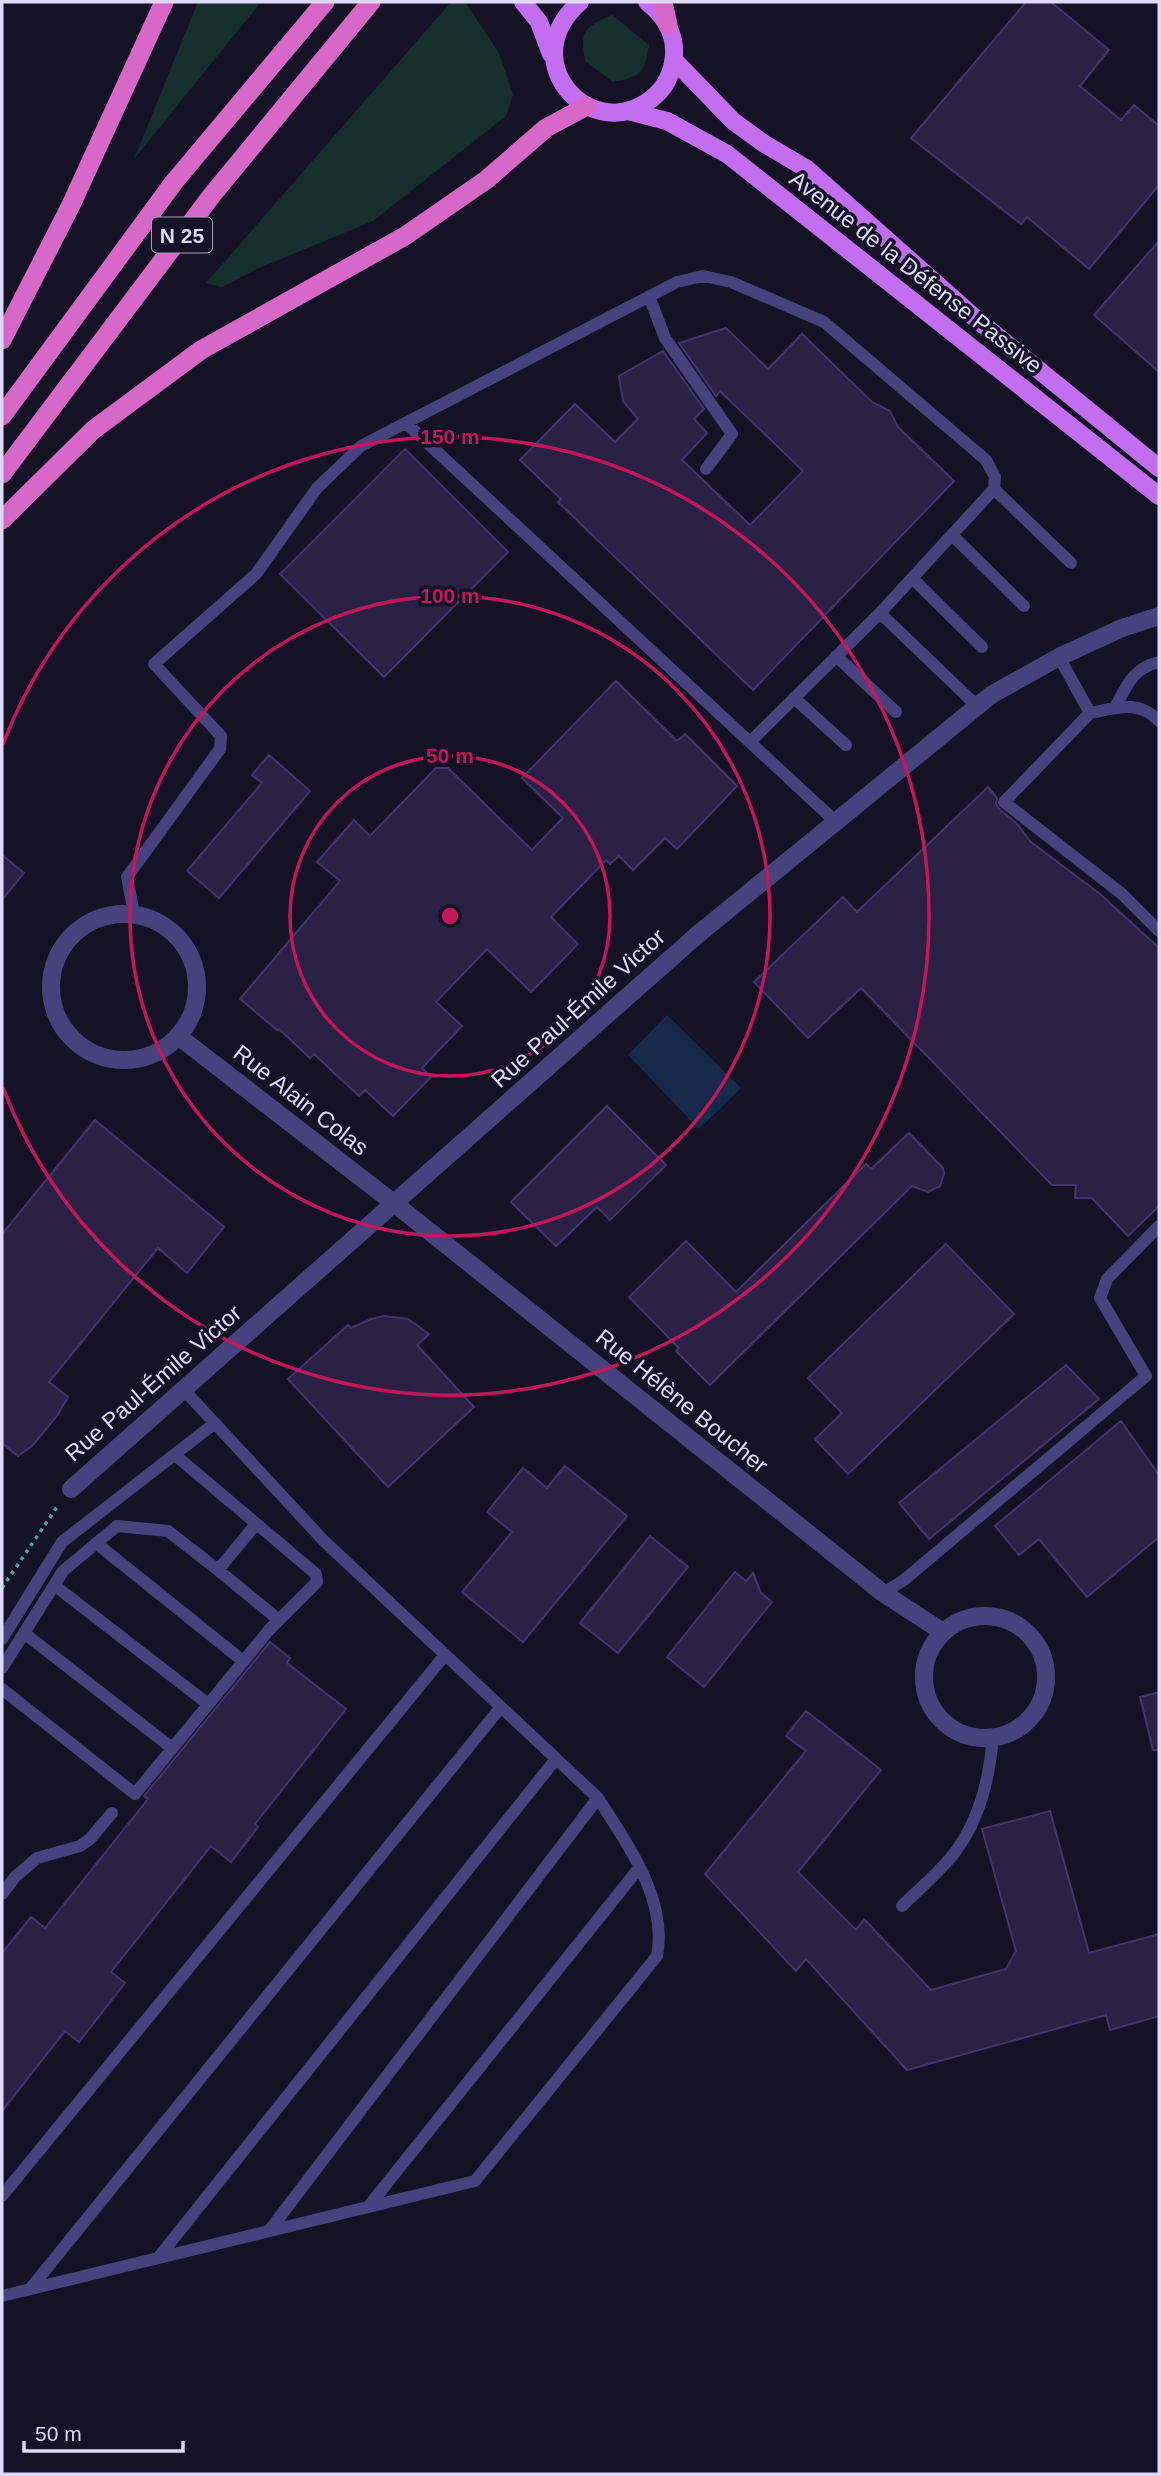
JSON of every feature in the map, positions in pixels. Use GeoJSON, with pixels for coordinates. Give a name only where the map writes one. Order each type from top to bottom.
{"type":"FeatureCollection","features":[{"type":"Feature","properties":{"kind":"highway"},"geometry":{"type":"LineString","coordinates":[[2,340],[71,205],[164,2]]}},
{"type":"Feature","properties":{"kind":"highway","name":"N 25"},"geometry":{"type":"LineString","coordinates":[[2,416],[174,182],[325,2]]}},
{"type":"Feature","properties":{"kind":"highway","name":"N 25"},"geometry":{"type":"LineString","coordinates":[[2,474],[212,195],[370,2]]}},
{"type":"Feature","properties":{"kind":"highway"},"geometry":{"type":"LineString","coordinates":[[663,2],[668,25]]}},
{"type":"Feature","properties":{"kind":"highway"},"geometry":{"type":"LineString","coordinates":[[2,520],[93,430],[201,350],[405,236],[486,180],[545,128],[587,106]]}},
{"type":"Feature","properties":{"kind":"main road"},"geometry":{"type":"LineString","coordinates":[[523,2],[539,22],[559,78],[570,94],[587,106]]}},
{"type":"Feature","properties":{"kind":"main road"},"geometry":{"type":"LineString","coordinates":[[553,59],[559,26],[568,12],[580,2]]}},
{"type":"Feature","properties":{"kind":"main road"},"geometry":{"type":"LineString","coordinates":[[628,111],[641,106],[663,87],[674,60],[668,25],[659,11],[647,2]]}},
{"type":"Feature","properties":{"kind":"main road","name":"Avenue de la Défense Passive"},"geometry":{"type":"LineString","coordinates":[[674,60],[733,121],[763,144],[807,169],[975,318],[1159,468]]}},
{"type":"Feature","properties":{"kind":"main road","name":"Avenue de la Défense Passive"},"geometry":{"type":"LineString","coordinates":[[587,106],[607,112],[628,111],[667,121],[727,154],[1159,496]]}},
{"type":"Feature","properties":{"kind":"street","name":"Rue Paul-Émile Victor"},"geometry":{"type":"LineString","coordinates":[[71,1489],[696,936],[990,695],[1059,657],[1122,628],[1158,616]]}},
{"type":"Feature","properties":{"kind":"street"},"geometry":{"type":"LineString","coordinates":[[111,914],[134,914],[156,921],[175,934],[188,952],[196,973],[197,995],[190,1017],[178,1036],[149,1055],[138,1059],[115,1060],[93,1053],[74,1040],[60,1022],[52,1000],[51,977],[58,955],[71,936],[89,922],[111,914]]}},
{"type":"Feature","properties":{"kind":"street","name":"Rue Alain Colas"},"geometry":{"type":"LineString","coordinates":[[178,1036],[395,1203]]}},
{"type":"Feature","properties":{"kind":"street","name":"Rue Hélène Boucher"},"geometry":{"type":"LineString","coordinates":[[395,1203],[883,1592],[943,1632]]}},
{"type":"Feature","properties":{"kind":"street"},"geometry":{"type":"LineString","coordinates":[[981,1616],[1001,1618],[1020,1627],[1035,1642],[1044,1661],[1046,1682],[1041,1702],[1029,1720],[1013,1732],[993,1738],[973,1738],[955,1731],[940,1719],[929,1703],[924,1685],[925,1665],[931,1647],[943,1632],[960,1620],[981,1616]]}},
{"type":"Feature","properties":{"kind":"lane"},"geometry":{"type":"LineString","coordinates":[[134,914],[127,877],[220,749],[221,736],[153,664],[257,574],[317,488],[361,446],[677,282],[703,276],[731,282],[824,322],[986,460],[995,477],[994,489],[880,613],[751,741]]}},
{"type":"Feature","properties":{"kind":"lane"},"geometry":{"type":"LineString","coordinates":[[649,296],[665,338],[732,434],[706,469]]}},
{"type":"Feature","properties":{"kind":"lane"},"geometry":{"type":"LineString","coordinates":[[406,424],[836,821]]}},
{"type":"Feature","properties":{"kind":"lane"},"geometry":{"type":"LineString","coordinates":[[994,489],[1071,563]]}},
{"type":"Feature","properties":{"kind":"lane"},"geometry":{"type":"LineString","coordinates":[[952,535],[1024,606]]}},
{"type":"Feature","properties":{"kind":"lane"},"geometry":{"type":"LineString","coordinates":[[912,578],[982,647]]}},
{"type":"Feature","properties":{"kind":"lane"},"geometry":{"type":"LineString","coordinates":[[880,613],[977,706]]}},
{"type":"Feature","properties":{"kind":"lane"},"geometry":{"type":"LineString","coordinates":[[836,656],[896,712]]}},
{"type":"Feature","properties":{"kind":"lane"},"geometry":{"type":"LineString","coordinates":[[1059,657],[1090,713]]}},
{"type":"Feature","properties":{"kind":"lane"},"geometry":{"type":"LineString","coordinates":[[1115,708],[1128,682],[1144,665],[1159,662]]}},
{"type":"Feature","properties":{"kind":"lane"},"geometry":{"type":"LineString","coordinates":[[794,698],[846,745]]}},
{"type":"Feature","properties":{"kind":"lane"},"geometry":{"type":"LineString","coordinates":[[1159,721],[1151,713],[1129,705],[1090,713],[1004,802],[1122,894],[1159,931]]}},
{"type":"Feature","properties":{"kind":"lane"},"geometry":{"type":"LineString","coordinates":[[883,1592],[904,1580],[1146,1376],[1100,1298],[1107,1279],[1159,1226]]}},
{"type":"Feature","properties":{"kind":"lane"},"geometry":{"type":"LineString","coordinates":[[2,2296],[475,2181],[649,1967],[657,1956],[661,1936],[653,1899],[632,1851],[598,1798],[324,1541],[183,1389]]}},
{"type":"Feature","properties":{"kind":"lane"},"geometry":{"type":"LineString","coordinates":[[2,1639],[62,1542],[215,1423]]}},
{"type":"Feature","properties":{"kind":"lane"},"geometry":{"type":"LineString","coordinates":[[2,1689],[135,1794],[243,1661],[317,1582],[316,1574],[175,1455]]}},
{"type":"Feature","properties":{"kind":"lane"},"geometry":{"type":"LineString","coordinates":[[218,1570],[256,1524]]}},
{"type":"Feature","properties":{"kind":"lane"},"geometry":{"type":"LineString","coordinates":[[2,1668],[63,1571],[117,1526],[167,1531],[279,1620]]}},
{"type":"Feature","properties":{"kind":"lane"},"geometry":{"type":"LineString","coordinates":[[96,1543],[243,1661]]}},
{"type":"Feature","properties":{"kind":"lane"},"geometry":{"type":"LineString","coordinates":[[54,1585],[208,1704]]}},
{"type":"Feature","properties":{"kind":"lane"},"geometry":{"type":"LineString","coordinates":[[23,1633],[172,1748]]}},
{"type":"Feature","properties":{"kind":"lane"},"geometry":{"type":"LineString","coordinates":[[2,2196],[445,1655]]}},
{"type":"Feature","properties":{"kind":"lane"},"geometry":{"type":"LineString","coordinates":[[30,2289],[501,1707]]}},
{"type":"Feature","properties":{"kind":"lane"},"geometry":{"type":"LineString","coordinates":[[902,1906],[956,1851],[980,1806],[989,1779],[993,1738]]}},
{"type":"Feature","properties":{"kind":"lane"},"geometry":{"type":"LineString","coordinates":[[158,2258],[556,1759]]}},
{"type":"Feature","properties":{"kind":"lane"},"geometry":{"type":"LineString","coordinates":[[269,2231],[598,1798]]}},
{"type":"Feature","properties":{"kind":"lane"},"geometry":{"type":"LineString","coordinates":[[2,1894],[15,1877],[37,1858],[80,1846],[90,1839],[112,1813]]}},
{"type":"Feature","properties":{"kind":"lane"},"geometry":{"type":"LineString","coordinates":[[368,2207],[639,1868]]}},
{"type":"Feature","properties":{"kind":"path"},"geometry":{"type":"LineString","coordinates":[[2,1588],[71,1489]]}},
{"type":"Feature","properties":{"kind":"green space"},"geometry":{"type":"Polygon","coordinates":[[[198,2],[261,2],[134,159],[198,2]]]}},
{"type":"Feature","properties":{"kind":"green space"},"geometry":{"type":"Polygon","coordinates":[[[451,2],[465,2],[499,53],[513,95],[506,116],[373,221],[259,268],[222,287],[206,283],[451,2]]]}},
{"type":"Feature","properties":{"kind":"green space"},"geometry":{"type":"Polygon","coordinates":[[[612,15],[649,45],[640,72],[613,82],[585,61],[583,43],[590,27],[612,15]]]}},
{"type":"Feature","properties":{"kind":"water"},"geometry":{"type":"Polygon","coordinates":[[[667,1015],[741,1088],[699,1129],[628,1055],[667,1015]]]}},
{"type":"Feature","properties":{"kind":"building"},"geometry":{"type":"Polygon","coordinates":[[[1026,2],[1051,2],[1109,50],[1080,86],[1121,120],[1134,105],[1159,126],[1159,185],[1089,269],[1027,217],[1021,224],[911,138],[1026,2]]]}},
{"type":"Feature","properties":{"kind":"building"},"geometry":{"type":"Polygon","coordinates":[[[1159,241],[1159,372],[1094,315],[1159,241]]]}},
{"type":"Feature","properties":{"kind":"building"},"geometry":{"type":"Polygon","coordinates":[[[726,328],[768,369],[802,334],[872,402],[890,411],[898,427],[954,481],[753,690],[558,502],[561,499],[520,460],[575,404],[615,442],[638,419],[623,401],[619,376],[663,351],[704,409],[694,419],[707,433],[682,460],[750,525],[803,471],[720,391],[716,396],[679,343],[726,328]]]}},
{"type":"Feature","properties":{"kind":"building"},"geometry":{"type":"Polygon","coordinates":[[[405,449],[508,552],[384,677],[280,574],[405,449]]]}},
{"type":"Feature","properties":{"kind":"building"},"geometry":{"type":"Polygon","coordinates":[[[616,681],[677,741],[685,734],[737,786],[677,849],[665,838],[633,870],[619,856],[610,864],[606,860],[551,917],[578,944],[531,992],[487,949],[436,1002],[462,1026],[422,1068],[431,1077],[393,1116],[365,1090],[359,1096],[314,1054],[310,1058],[279,1029],[240,999],[340,881],[317,862],[354,820],[370,836],[436,768],[448,768],[532,850],[563,818],[522,778],[616,681]]]}},
{"type":"Feature","properties":{"kind":"building"},"geometry":{"type":"Polygon","coordinates":[[[269,755],[310,791],[219,898],[187,871],[262,783],[252,775],[269,755]]]}},
{"type":"Feature","properties":{"kind":"building"},"geometry":{"type":"Polygon","coordinates":[[[988,787],[997,798],[998,808],[1017,824],[1031,842],[1100,894],[1159,948],[1159,1206],[1128,1236],[1092,1198],[1075,1198],[1076,1185],[1052,1185],[861,988],[808,1038],[754,982],[843,897],[857,912],[988,787]]]}},
{"type":"Feature","properties":{"kind":"building"},"geometry":{"type":"Polygon","coordinates":[[[2,855],[24,873],[2,900],[2,855]]]}},
{"type":"Feature","properties":{"kind":"building"},"geometry":{"type":"Polygon","coordinates":[[[607,1106],[666,1165],[610,1220],[597,1207],[556,1246],[511,1202],[607,1106]]]}},
{"type":"Feature","properties":{"kind":"building"},"geometry":{"type":"Polygon","coordinates":[[[95,1120],[224,1227],[187,1273],[158,1248],[49,1382],[68,1397],[57,1416],[32,1446],[18,1456],[2,1443],[2,1234],[95,1120]]]}},
{"type":"Feature","properties":{"kind":"building"},"geometry":{"type":"Polygon","coordinates":[[[909,1133],[943,1168],[940,1186],[928,1192],[912,1186],[710,1385],[676,1351],[679,1348],[629,1297],[686,1241],[736,1292],[866,1164],[871,1169],[909,1133]]]}},
{"type":"Feature","properties":{"kind":"building"},"geometry":{"type":"Polygon","coordinates":[[[946,1244],[1014,1314],[848,1474],[815,1439],[842,1413],[808,1378],[946,1244]]]}},
{"type":"Feature","properties":{"kind":"building"},"geometry":{"type":"Polygon","coordinates":[[[384,1316],[408,1319],[429,1334],[417,1345],[474,1407],[388,1487],[288,1379],[348,1325],[351,1328],[384,1316]]]}},
{"type":"Feature","properties":{"kind":"building"},"geometry":{"type":"Polygon","coordinates":[[[1066,1365],[1099,1399],[929,1539],[899,1503],[1066,1365]]]}},
{"type":"Feature","properties":{"kind":"building"},"geometry":{"type":"Polygon","coordinates":[[[1121,1421],[1159,1475],[1159,1537],[1087,1597],[1039,1539],[1019,1555],[995,1526],[1121,1421]]]}},
{"type":"Feature","properties":{"kind":"building"},"geometry":{"type":"Polygon","coordinates":[[[565,1466],[627,1516],[523,1642],[462,1592],[512,1532],[487,1512],[523,1468],[547,1488],[565,1466]]]}},
{"type":"Feature","properties":{"kind":"building"},"geometry":{"type":"Polygon","coordinates":[[[650,1536],[688,1567],[618,1653],[580,1623],[650,1536]]]}},
{"type":"Feature","properties":{"kind":"building"},"geometry":{"type":"Polygon","coordinates":[[[735,1572],[746,1581],[753,1573],[761,1593],[772,1602],[704,1687],[667,1657],[735,1572]]]}},
{"type":"Feature","properties":{"kind":"building"},"geometry":{"type":"Polygon","coordinates":[[[270,1642],[290,1658],[287,1663],[346,1709],[255,1824],[258,1827],[231,1862],[211,1846],[111,1972],[125,1983],[79,2042],[65,2031],[2,2111],[2,1953],[31,1917],[45,1928],[148,1799],[144,1796],[270,1642]]]}},
{"type":"Feature","properties":{"kind":"building"},"geometry":{"type":"Polygon","coordinates":[[[1159,1692],[1159,1750],[1153,1750],[1140,1697],[1159,1692]]]}},
{"type":"Feature","properties":{"kind":"building"},"geometry":{"type":"Polygon","coordinates":[[[806,1711],[881,1770],[798,1872],[856,1930],[864,1919],[931,1990],[1006,1969],[1016,1951],[982,1829],[1050,1811],[1089,1953],[1159,1934],[1159,2016],[1110,2030],[1106,2015],[907,2070],[806,1959],[796,1971],[705,1874],[806,1751],[786,1736],[806,1711]]]}}]}
